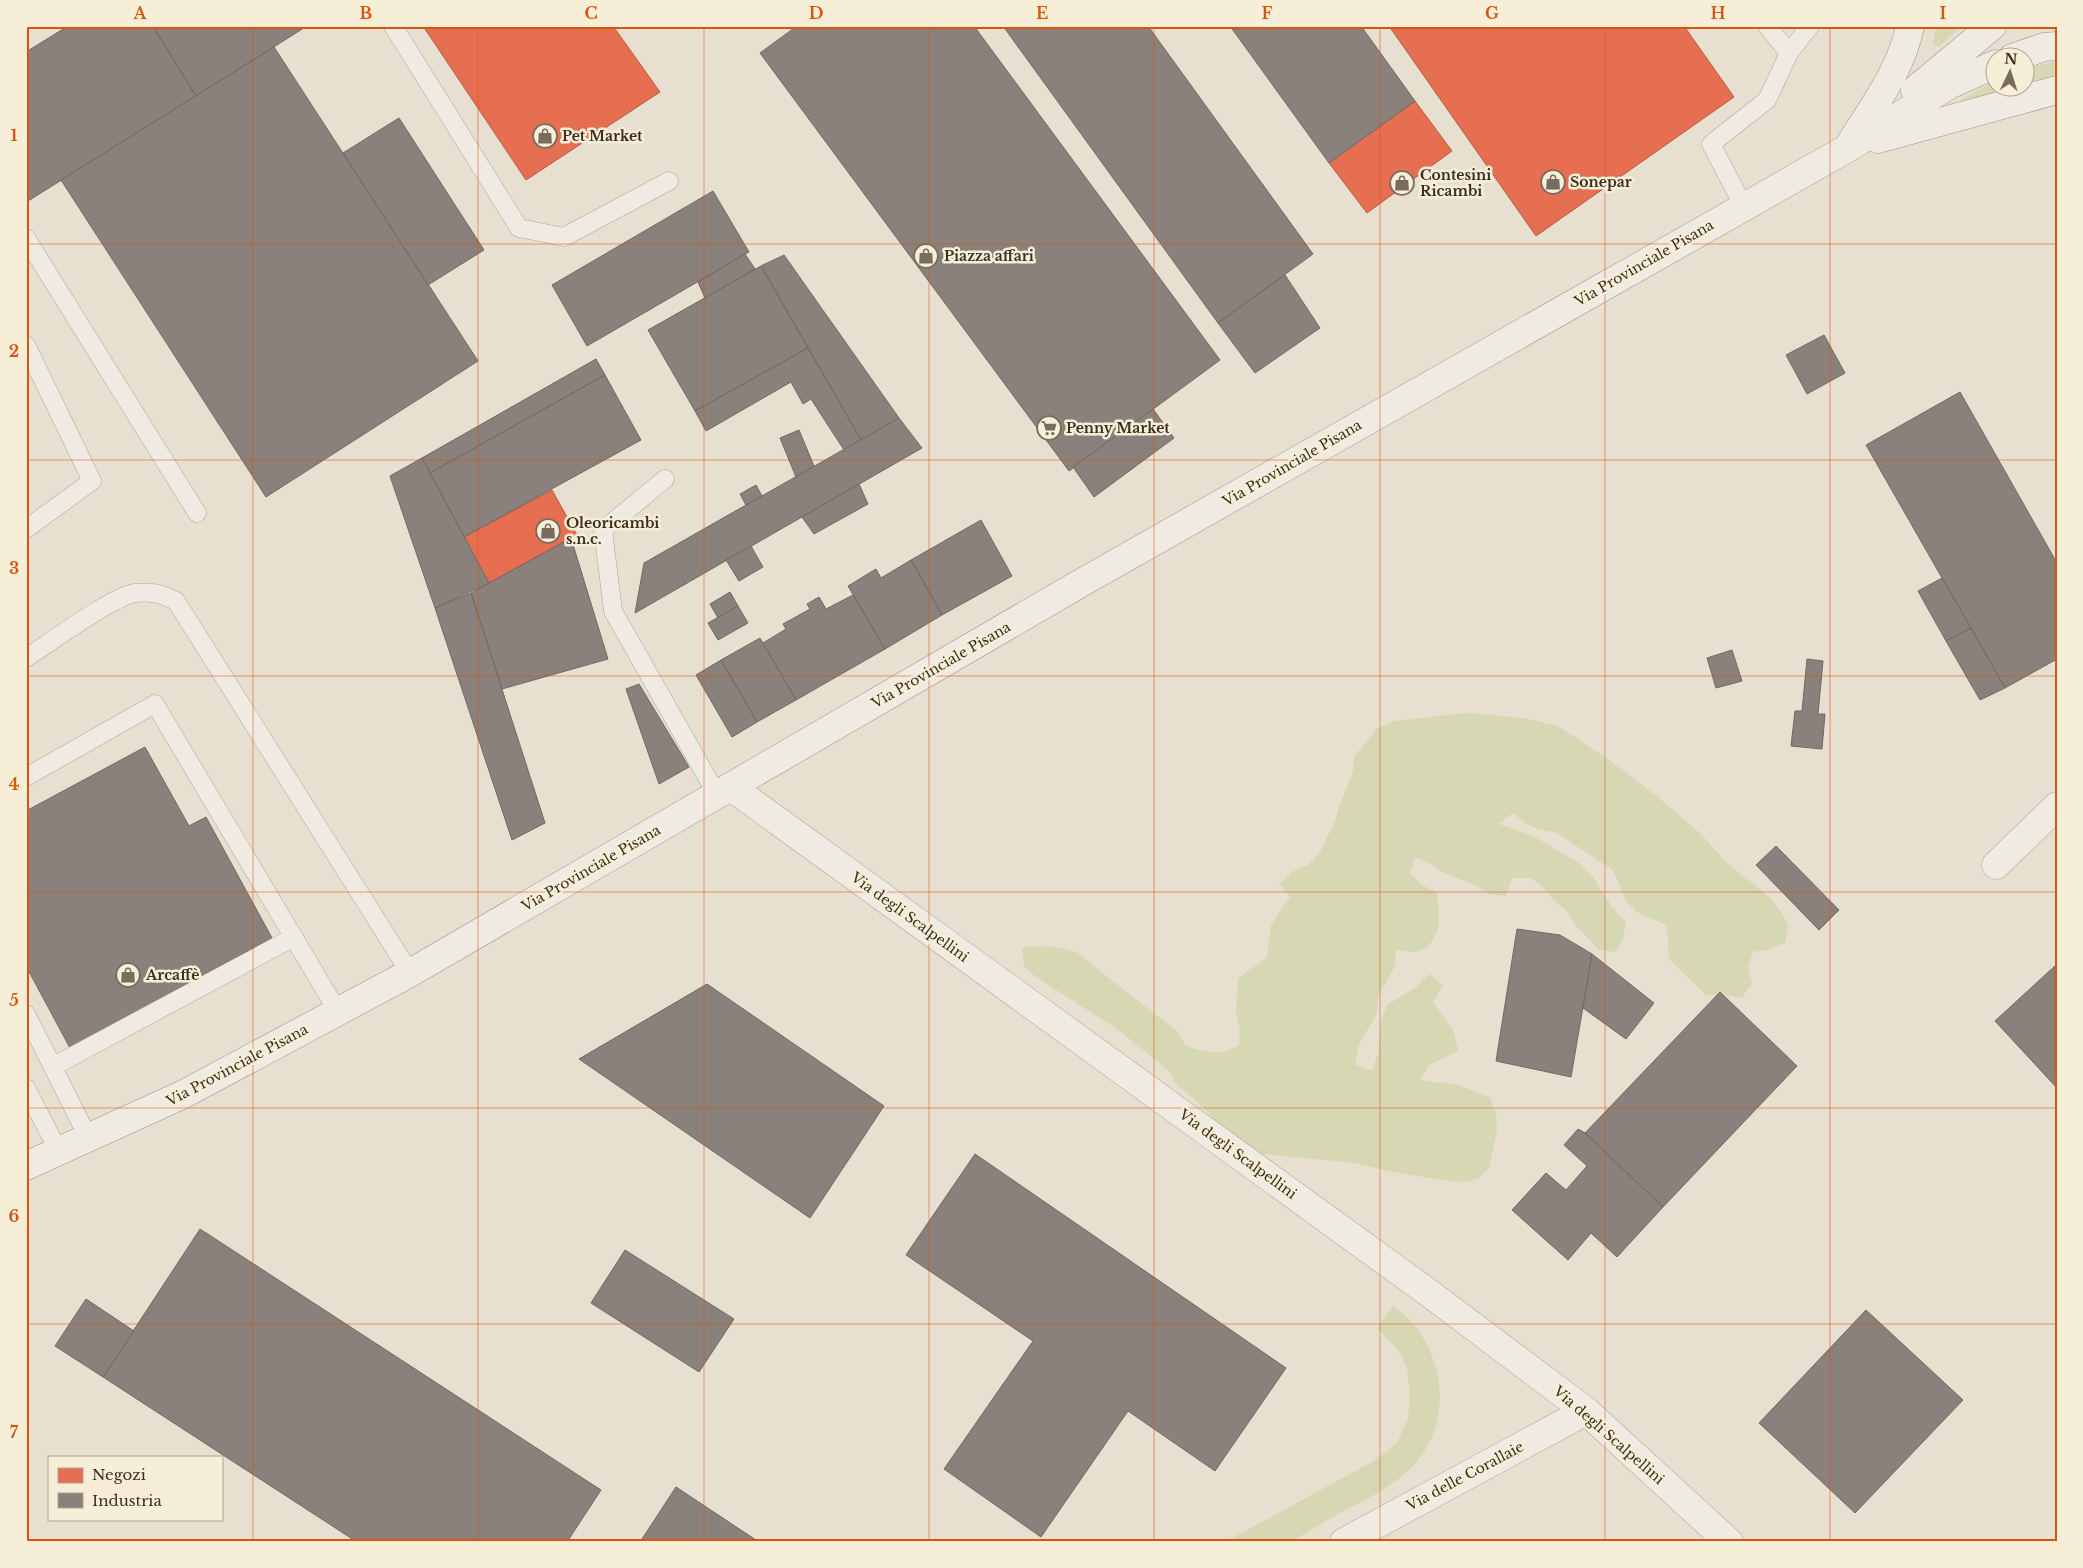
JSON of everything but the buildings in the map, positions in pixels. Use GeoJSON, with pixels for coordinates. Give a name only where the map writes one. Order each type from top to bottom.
{"type":"FeatureCollection","features":[{"type":"Feature","properties":{"kind":"street","name":"Via Provinciale Pisana"},"geometry":{"type":"LineString","coordinates":[[1848,148],[1892,74],[1908,37],[1910,26]]}},
{"type":"Feature","properties":{"kind":"street","name":"Via Provinciale Pisana"},"geometry":{"type":"LineString","coordinates":[[1848,148],[1992,26]]}},
{"type":"Feature","properties":{"kind":"street"},"geometry":{"type":"LineString","coordinates":[[2036,50],[2057,46]]}},
{"type":"Feature","properties":{"kind":"street","name":"Via Provinciale Pisana"},"geometry":{"type":"LineString","coordinates":[[26,1166],[184,1094],[410,972],[1073,588],[1848,148],[1949,85],[1986,68]]}},
{"type":"Feature","properties":{"kind":"street","name":"Via Provinciale Pisana"},"geometry":{"type":"LineString","coordinates":[[1848,148],[2052,93]]}},
{"type":"Feature","properties":{"kind":"street","name":"Via degli Scalpellini"},"geometry":{"type":"LineString","coordinates":[[724,791],[1386,1261],[1586,1411],[1729,1542]]}},
{"type":"Feature","properties":{"kind":"street"},"geometry":{"type":"LineString","coordinates":[[1996,864],[2057,806]]}},
{"type":"Feature","properties":{"kind":"street","name":"Via delle Corallaie"},"geometry":{"type":"LineString","coordinates":[[1344,1542],[1586,1411]]}},
{"type":"Feature","properties":{"kind":"lane"},"geometry":{"type":"LineString","coordinates":[[393,26],[518,228],[564,237],[669,181]]}},
{"type":"Feature","properties":{"kind":"lane"},"geometry":{"type":"LineString","coordinates":[[1767,26],[1789,53]]}},
{"type":"Feature","properties":{"kind":"lane"},"geometry":{"type":"LineString","coordinates":[[1744,207],[1711,144],[1767,100],[1789,53],[1810,26]]}},
{"type":"Feature","properties":{"kind":"lane"},"geometry":{"type":"LineString","coordinates":[[26,238],[197,513]]}},
{"type":"Feature","properties":{"kind":"lane"},"geometry":{"type":"LineString","coordinates":[[26,345],[92,481],[26,529]]}},
{"type":"Feature","properties":{"kind":"lane"},"geometry":{"type":"LineString","coordinates":[[665,479],[603,530],[613,611],[724,791]]}},
{"type":"Feature","properties":{"kind":"lane"},"geometry":{"type":"LineString","coordinates":[[26,658],[112,603],[134,593],[158,592],[176,601],[410,972]]}},
{"type":"Feature","properties":{"kind":"lane"},"geometry":{"type":"LineString","coordinates":[[26,777],[155,704],[338,1012]]}},
{"type":"Feature","properties":{"kind":"lane"},"geometry":{"type":"LineString","coordinates":[[54,1066],[294,937]]}},
{"type":"Feature","properties":{"kind":"lane"},"geometry":{"type":"LineString","coordinates":[[26,1014],[89,1138]]}},
{"type":"Feature","properties":{"kind":"lane"},"geometry":{"type":"LineString","coordinates":[[26,1088],[59,1152]]}},
{"type":"Feature","properties":{"kind":"green space"},"geometry":{"type":"Polygon","coordinates":[[[1936,26],[1961,26],[1939,47],[1933,44],[1936,26]]]}},
{"type":"Feature","properties":{"kind":"green space"},"geometry":{"type":"Polygon","coordinates":[[[2057,61],[2057,78],[2044,85],[2036,87],[2036,66],[2057,61]]]}},
{"type":"Feature","properties":{"kind":"green space"},"geometry":{"type":"Polygon","coordinates":[[[1986,86],[1986,96],[1959,101],[1986,86]]]}},
{"type":"Feature","properties":{"kind":"green space"},"geometry":{"type":"Polygon","coordinates":[[[1466,713],[1524,718],[1558,726],[1604,756],[1658,797],[1702,835],[1726,862],[1769,897],[1780,910],[1788,925],[1785,943],[1770,949],[1753,952],[1748,967],[1752,984],[1742,997],[1706,995],[1669,959],[1667,926],[1637,912],[1626,901],[1613,870],[1555,832],[1539,830],[1526,824],[1513,813],[1499,824],[1533,836],[1579,863],[1593,877],[1612,907],[1626,922],[1623,939],[1616,952],[1599,950],[1575,925],[1567,911],[1531,878],[1512,878],[1506,896],[1489,894],[1475,885],[1444,873],[1431,864],[1415,857],[1410,874],[1422,885],[1437,893],[1439,920],[1437,929],[1434,938],[1422,949],[1412,952],[1396,950],[1395,966],[1378,997],[1377,1014],[1359,1044],[1355,1064],[1372,1071],[1378,1054],[1381,1021],[1387,1005],[1416,987],[1430,974],[1443,986],[1433,1002],[1454,1032],[1458,1051],[1429,1065],[1420,1080],[1458,1085],[1490,1097],[1496,1114],[1497,1131],[1489,1168],[1478,1179],[1461,1182],[1441,1180],[1387,1171],[1355,1163],[1252,1153],[1225,1133],[1203,1107],[1177,1085],[1168,1070],[1117,1029],[1036,977],[1024,967],[1022,948],[1049,947],[1076,952],[1178,1032],[1186,1046],[1213,1053],[1225,1051],[1239,1045],[1240,1029],[1236,1013],[1238,978],[1267,957],[1271,925],[1290,897],[1279,884],[1292,872],[1308,865],[1320,852],[1335,821],[1353,772],[1355,755],[1377,729],[1394,721],[1466,713]]]}},
{"type":"Feature","properties":{"kind":"green space"},"geometry":{"type":"Polygon","coordinates":[[[1393,1306],[1410,1320],[1423,1337],[1432,1357],[1438,1378],[1440,1399],[1437,1421],[1430,1441],[1418,1460],[1410,1469],[1380,1492],[1291,1541],[1272,1543],[1225,1542],[1372,1462],[1397,1443],[1408,1418],[1410,1395],[1407,1368],[1398,1350],[1377,1328],[1393,1306]]]}},
{"type":"Feature","properties":{"kind":"place","name":"Pet Market"},"geometry":{"type":"Point","coordinates":[545,136]}},
{"type":"Feature","properties":{"kind":"place","name":"Sonepar"},"geometry":{"type":"Point","coordinates":[1553,182]}},
{"type":"Feature","properties":{"kind":"place","name":"Contesini Ricambi"},"geometry":{"type":"Point","coordinates":[1402,183]}},
{"type":"Feature","properties":{"kind":"place","name":"Piazza affari"},"geometry":{"type":"Point","coordinates":[926,256]}},
{"type":"Feature","properties":{"kind":"place","name":"Penny Market"},"geometry":{"type":"Point","coordinates":[1049,428]}},
{"type":"Feature","properties":{"kind":"place","name":"Oleoricambi s.n.c."},"geometry":{"type":"Point","coordinates":[548,531]}},
{"type":"Feature","properties":{"kind":"place","name":"Arcaffè"},"geometry":{"type":"Point","coordinates":[128,975]}}]}
